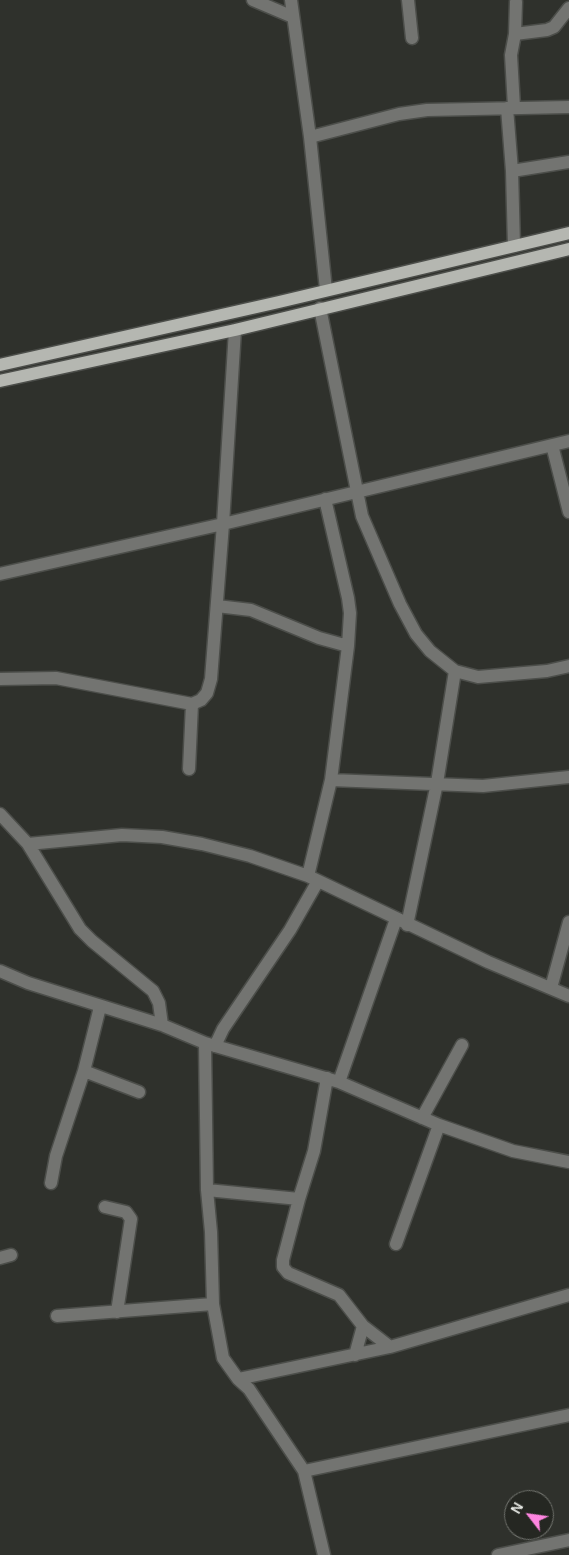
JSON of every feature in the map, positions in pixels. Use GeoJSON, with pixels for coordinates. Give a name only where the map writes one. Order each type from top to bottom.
{"type":"FeatureCollection","features":[{"type":"Feature","properties":{"kind":"main road"},"geometry":{"type":"LineString","coordinates":[[0,365],[569,233]]}},
{"type":"Feature","properties":{"kind":"main road"},"geometry":{"type":"LineString","coordinates":[[0,381],[235,330],[569,249]]}},
{"type":"Feature","properties":{"kind":"street"},"geometry":{"type":"LineString","coordinates":[[253,0],[292,17]]}},
{"type":"Feature","properties":{"kind":"street"},"geometry":{"type":"LineString","coordinates":[[291,0],[310,137],[326,290]]}},
{"type":"Feature","properties":{"kind":"street"},"geometry":{"type":"LineString","coordinates":[[408,0],[412,38]]}},
{"type":"Feature","properties":{"kind":"street"},"geometry":{"type":"LineString","coordinates":[[514,246],[511,55],[515,34],[516,2]]}},
{"type":"Feature","properties":{"kind":"street"},"geometry":{"type":"LineString","coordinates":[[515,34],[548,30],[554,27],[569,8]]}},
{"type":"Feature","properties":{"kind":"street"},"geometry":{"type":"LineString","coordinates":[[310,137],[399,114],[427,110],[569,107]]}},
{"type":"Feature","properties":{"kind":"street"},"geometry":{"type":"LineString","coordinates":[[512,171],[569,162]]}},
{"type":"Feature","properties":{"kind":"street"},"geometry":{"type":"LineString","coordinates":[[320,308],[362,516],[374,546],[416,634],[430,652],[455,671],[478,677],[496,677],[569,666]]}},
{"type":"Feature","properties":{"kind":"street"},"geometry":{"type":"LineString","coordinates":[[0,679],[56,678],[192,704],[202,700],[211,679],[235,330]]}},
{"type":"Feature","properties":{"kind":"street"},"geometry":{"type":"LineString","coordinates":[[0,574],[223,524],[569,441]]}},
{"type":"Feature","properties":{"kind":"street"},"geometry":{"type":"LineString","coordinates":[[552,445],[569,512]]}},
{"type":"Feature","properties":{"kind":"street"},"geometry":{"type":"LineString","coordinates":[[324,1555],[304,1471],[249,1389],[238,1379],[223,1358],[213,1304],[211,1232],[207,1190],[210,1044],[290,930],[313,879],[331,780],[348,646],[348,598],[325,499]]}},
{"type":"Feature","properties":{"kind":"street"},"geometry":{"type":"LineString","coordinates":[[216,606],[251,610],[319,638],[348,646]]}},
{"type":"Feature","properties":{"kind":"street"},"geometry":{"type":"LineString","coordinates":[[390,1347],[363,1326],[339,1295],[288,1273],[283,1267],[283,1260],[333,1080],[402,922],[437,783],[455,671]]}},
{"type":"Feature","properties":{"kind":"street"},"geometry":{"type":"LineString","coordinates":[[189,769],[192,704]]}},
{"type":"Feature","properties":{"kind":"street"},"geometry":{"type":"LineString","coordinates":[[331,780],[483,786],[569,778]]}},
{"type":"Feature","properties":{"kind":"street"},"geometry":{"type":"LineString","coordinates":[[0,814],[28,844],[80,928],[92,941],[153,991],[159,1003],[162,1024]]}},
{"type":"Feature","properties":{"kind":"street"},"geometry":{"type":"LineString","coordinates":[[28,844],[122,835],[162,837],[202,844],[241,854],[313,879],[402,922],[569,996]]}},
{"type":"Feature","properties":{"kind":"street"},"geometry":{"type":"LineString","coordinates":[[551,988],[569,922]]}},
{"type":"Feature","properties":{"kind":"street"},"geometry":{"type":"LineString","coordinates":[[0,971],[28,983],[162,1024],[210,1044],[333,1080],[439,1125],[513,1151],[569,1162]]}},
{"type":"Feature","properties":{"kind":"street"},"geometry":{"type":"LineString","coordinates":[[51,1183],[56,1156],[84,1071],[100,1006]]}},
{"type":"Feature","properties":{"kind":"street"},"geometry":{"type":"LineString","coordinates":[[422,1118],[462,1045]]}},
{"type":"Feature","properties":{"kind":"street"},"geometry":{"type":"LineString","coordinates":[[84,1071],[139,1092]]}},
{"type":"Feature","properties":{"kind":"street"},"geometry":{"type":"LineString","coordinates":[[396,1244],[439,1125]]}},
{"type":"Feature","properties":{"kind":"street"},"geometry":{"type":"LineString","coordinates":[[207,1190],[299,1199]]}},
{"type":"Feature","properties":{"kind":"street"},"geometry":{"type":"LineString","coordinates":[[105,1207],[126,1212],[131,1219],[118,1312]]}},
{"type":"Feature","properties":{"kind":"street"},"geometry":{"type":"LineString","coordinates":[[238,1379],[390,1347],[569,1295]]}},
{"type":"Feature","properties":{"kind":"street"},"geometry":{"type":"LineString","coordinates":[[57,1316],[213,1304]]}},
{"type":"Feature","properties":{"kind":"street"},"geometry":{"type":"LineString","coordinates":[[355,1355],[363,1326]]}},
{"type":"Feature","properties":{"kind":"street"},"geometry":{"type":"LineString","coordinates":[[304,1471],[569,1415]]}},
{"type":"Feature","properties":{"kind":"street"},"geometry":{"type":"LineString","coordinates":[[498,1555],[569,1540]]}}]}
